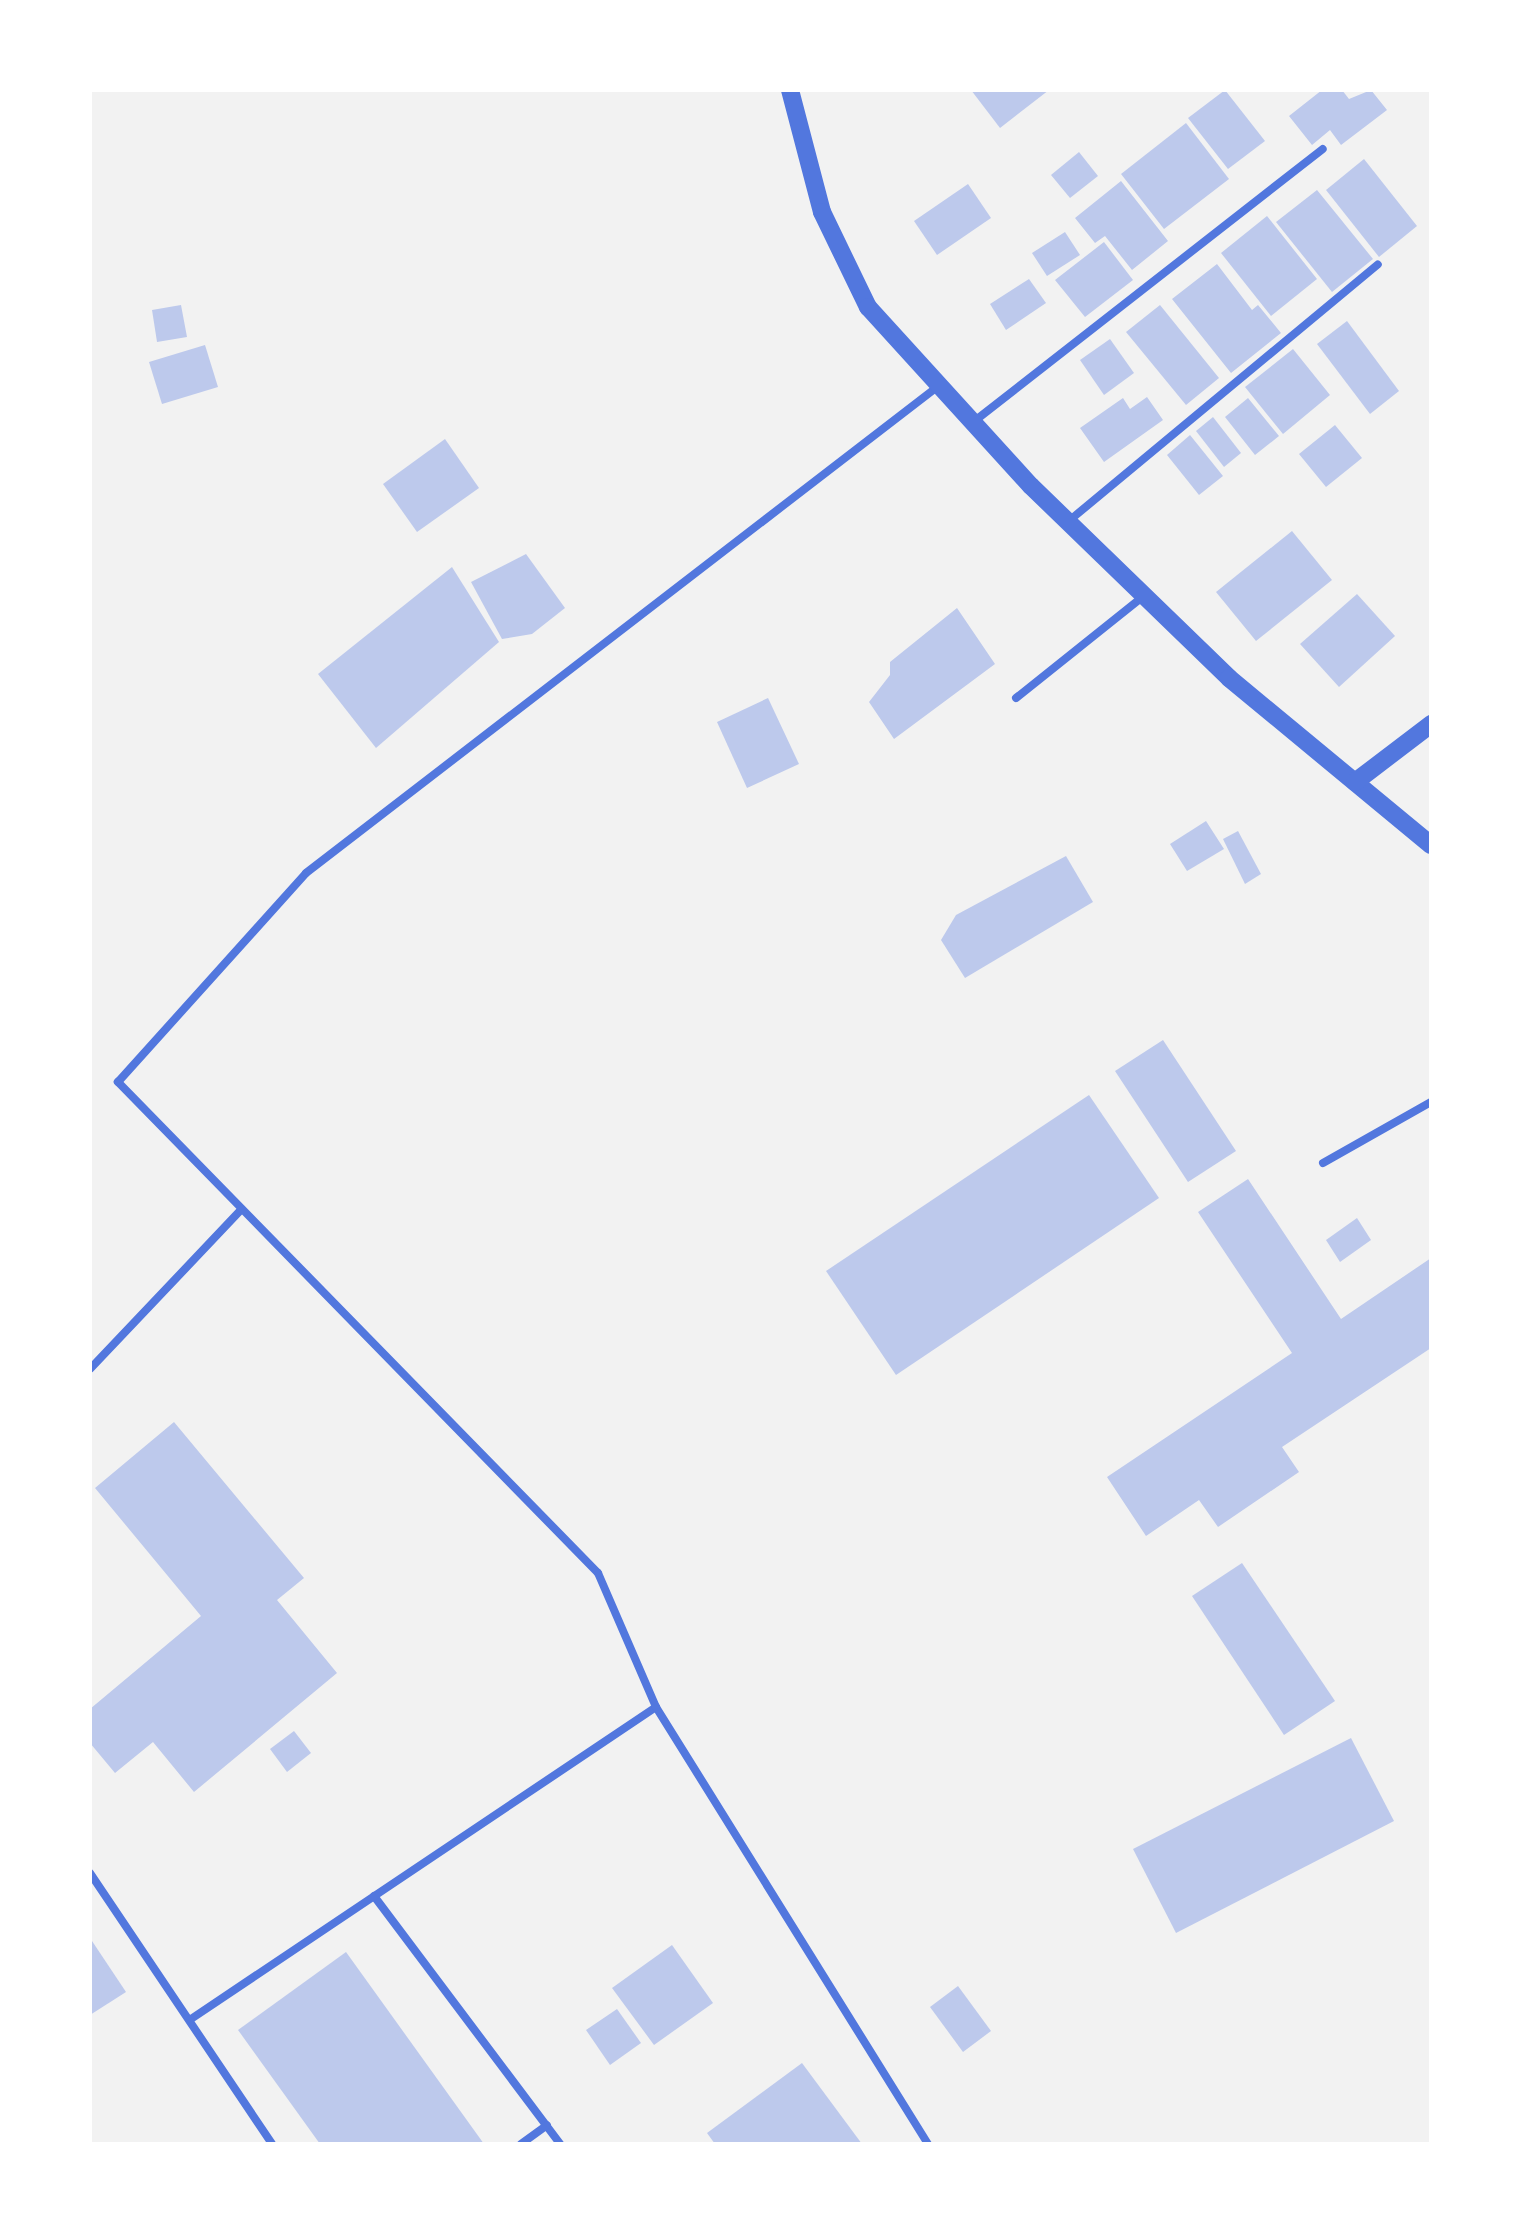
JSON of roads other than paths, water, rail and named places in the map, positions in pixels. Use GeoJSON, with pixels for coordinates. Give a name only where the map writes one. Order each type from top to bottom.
{"type":"FeatureCollection","features":[{"type":"Feature","properties":{"kind":"street"},"geometry":{"type":"LineString","coordinates":[[790,90],[822,212],[868,308],[972,424],[1229,678],[1431,846]]}},
{"type":"Feature","properties":{"kind":"street"},"geometry":{"type":"LineString","coordinates":[[1355,782],[1431,724]]}},
{"type":"Feature","properties":{"kind":"lane"},"geometry":{"type":"LineString","coordinates":[[972,424],[1323,149]]}},
{"type":"Feature","properties":{"kind":"lane"},"geometry":{"type":"LineString","coordinates":[[1068,522],[1378,264]]}},
{"type":"Feature","properties":{"kind":"lane"},"geometry":{"type":"LineString","coordinates":[[928,2144],[656,1707],[598,1573],[118,1082],[306,873],[937,387]]}},
{"type":"Feature","properties":{"kind":"lane"},"geometry":{"type":"LineString","coordinates":[[1016,698],[1144,596]]}},
{"type":"Feature","properties":{"kind":"lane"},"geometry":{"type":"LineString","coordinates":[[1323,1163],[1431,1102]]}},
{"type":"Feature","properties":{"kind":"lane"},"geometry":{"type":"LineString","coordinates":[[90,1369],[240,1211]]}},
{"type":"Feature","properties":{"kind":"lane"},"geometry":{"type":"LineString","coordinates":[[191,2019],[656,1707]]}},
{"type":"Feature","properties":{"kind":"lane"},"geometry":{"type":"LineString","coordinates":[[90,1873],[272,2144]]}},
{"type":"Feature","properties":{"kind":"lane"},"geometry":{"type":"LineString","coordinates":[[374,1896],[560,2144]]}},
{"type":"Feature","properties":{"kind":"lane"},"geometry":{"type":"LineString","coordinates":[[521,2144],[547,2126]]}}]}
